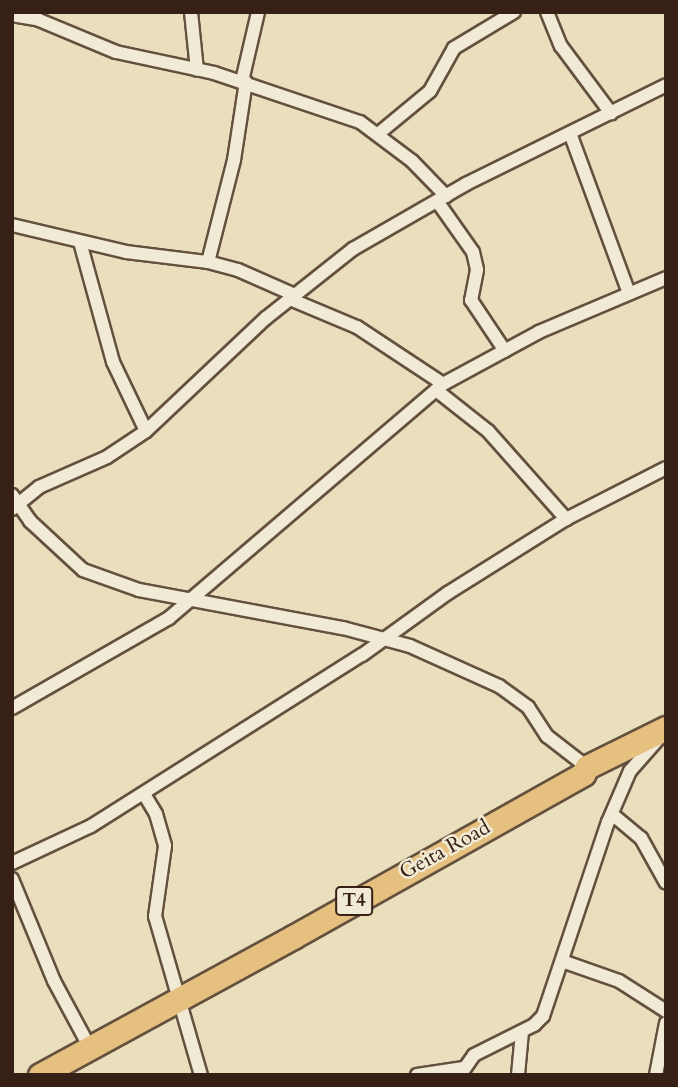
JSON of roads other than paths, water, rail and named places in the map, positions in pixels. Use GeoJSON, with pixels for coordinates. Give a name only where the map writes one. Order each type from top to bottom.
{"type":"FeatureCollection","features":[{"type":"Feature","properties":{"kind":"highway","name":"Geita Road"},"geometry":{"type":"LineString","coordinates":[[40,1075],[583,774],[587,767],[666,729]]}},
{"type":"Feature","properties":{"kind":"street"},"geometry":{"type":"LineString","coordinates":[[48,26],[51,12]]}},
{"type":"Feature","properties":{"kind":"street"},"geometry":{"type":"LineString","coordinates":[[191,12],[197,70]]}},
{"type":"Feature","properties":{"kind":"street"},"geometry":{"type":"LineString","coordinates":[[208,262],[236,148],[244,82],[258,12]]}},
{"type":"Feature","properties":{"kind":"street"},"geometry":{"type":"LineString","coordinates":[[378,134],[430,91],[454,48],[514,12]]}},
{"type":"Feature","properties":{"kind":"street"},"geometry":{"type":"LineString","coordinates":[[547,12],[561,47],[611,113]]}},
{"type":"Feature","properties":{"kind":"street"},"geometry":{"type":"LineString","coordinates":[[12,15],[148,62],[197,70],[244,82],[360,122],[378,134],[442,198],[473,251],[477,270],[471,300],[505,351]]}},
{"type":"Feature","properties":{"kind":"street"},"geometry":{"type":"LineString","coordinates":[[587,767],[547,736],[528,707],[499,686],[382,639],[195,598],[139,590],[82,570],[14,503],[39,487],[107,457],[146,431],[292,297],[353,249],[442,198],[666,85]]}},
{"type":"Feature","properties":{"kind":"street"},"geometry":{"type":"LineString","coordinates":[[570,132],[629,293]]}},
{"type":"Feature","properties":{"kind":"street"},"geometry":{"type":"LineString","coordinates":[[12,225],[80,242],[208,262],[239,270],[357,327],[439,387],[488,430],[566,519]]}},
{"type":"Feature","properties":{"kind":"street"},"geometry":{"type":"LineString","coordinates":[[80,242],[113,362],[146,431]]}},
{"type":"Feature","properties":{"kind":"street"},"geometry":{"type":"LineString","coordinates":[[12,708],[169,618],[439,387],[505,351],[666,278]]}},
{"type":"Feature","properties":{"kind":"street"},"geometry":{"type":"LineString","coordinates":[[12,863],[92,826],[566,519],[666,468]]}},
{"type":"Feature","properties":{"kind":"street"},"geometry":{"type":"LineString","coordinates":[[417,1075],[461,1071],[490,1046],[522,1032],[542,1016],[612,814],[631,771],[666,729]]}},
{"type":"Feature","properties":{"kind":"street"},"geometry":{"type":"LineString","coordinates":[[144,794],[162,828],[165,865],[155,916],[181,998],[201,1075]]}},
{"type":"Feature","properties":{"kind":"street"},"geometry":{"type":"LineString","coordinates":[[612,814],[641,838],[666,883]]}},
{"type":"Feature","properties":{"kind":"street"},"geometry":{"type":"LineString","coordinates":[[12,879],[54,981],[89,1046]]}},
{"type":"Feature","properties":{"kind":"street"},"geometry":{"type":"LineString","coordinates":[[562,961],[619,981],[666,1011]]}},
{"type":"Feature","properties":{"kind":"street"},"geometry":{"type":"LineString","coordinates":[[656,1075],[666,1023]]}},
{"type":"Feature","properties":{"kind":"street"},"geometry":{"type":"LineString","coordinates":[[518,1075],[522,1032]]}}]}
